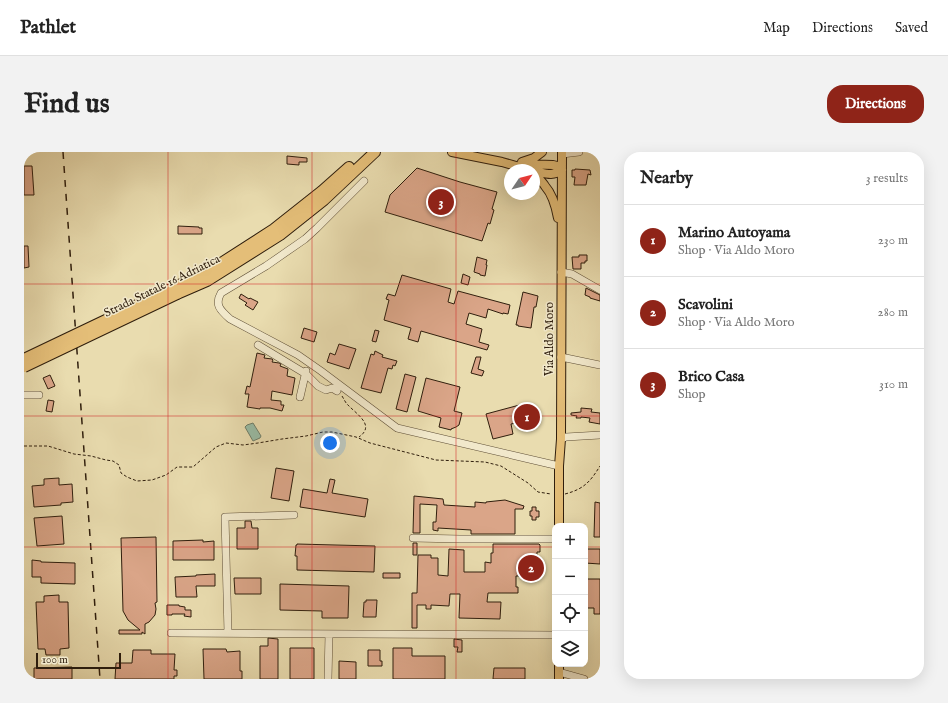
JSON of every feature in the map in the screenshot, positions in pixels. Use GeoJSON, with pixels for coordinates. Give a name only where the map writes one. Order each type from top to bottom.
{"type":"FeatureCollection","features":[{"type":"Feature","properties":{"kind":"highway","name":"Strada Statale 16 Adriatica"},"geometry":{"type":"LineString","coordinates":[[217,270],[274,229],[344,172],[365,152]]}},
{"type":"Feature","properties":{"kind":"highway","name":"Strada Statale 16 Adriatica"},"geometry":{"type":"LineString","coordinates":[[24,359],[205,277],[280,235],[324,200],[375,152]]}},
{"type":"Feature","properties":{"kind":"highway","name":"Strada Statale 16 Adriatica"},"geometry":{"type":"LineString","coordinates":[[24,367],[175,291]]}},
{"type":"Feature","properties":{"kind":"main road"},"geometry":{"type":"LineString","coordinates":[[452,152],[509,164]]}},
{"type":"Feature","properties":{"kind":"main road"},"geometry":{"type":"LineString","coordinates":[[519,163],[534,158],[542,152]]}},
{"type":"Feature","properties":{"kind":"main road","name":"Via Aldo Moro"},"geometry":{"type":"LineString","coordinates":[[559,523],[559,466],[562,439],[562,153]]}},
{"type":"Feature","properties":{"kind":"main road"},"geometry":{"type":"LineString","coordinates":[[502,162],[553,165],[562,170],[557,173],[549,174],[540,172]]}},
{"type":"Feature","properties":{"kind":"main road"},"geometry":{"type":"LineString","coordinates":[[540,180],[546,186],[551,195],[561,230]]}},
{"type":"Feature","properties":{"kind":"street"},"geometry":{"type":"LineString","coordinates":[[562,153],[579,152]]}},
{"type":"Feature","properties":{"kind":"street"},"geometry":{"type":"LineString","coordinates":[[364,181],[305,239],[266,266],[221,293],[218,298],[218,304],[222,312],[230,319],[289,350],[321,371],[397,428],[559,466]]}},
{"type":"Feature","properties":{"kind":"street"},"geometry":{"type":"LineString","coordinates":[[561,272],[572,274],[600,290]]}},
{"type":"Feature","properties":{"kind":"street"},"geometry":{"type":"LineString","coordinates":[[258,345],[306,374],[318,386],[326,390],[332,388],[337,391]]}},
{"type":"Feature","properties":{"kind":"street"},"geometry":{"type":"LineString","coordinates":[[561,357],[600,365]]}},
{"type":"Feature","properties":{"kind":"street"},"geometry":{"type":"LineString","coordinates":[[300,397],[307,369],[310,364]]}},
{"type":"Feature","properties":{"kind":"street"},"geometry":{"type":"LineString","coordinates":[[24,395],[39,395]]}},
{"type":"Feature","properties":{"kind":"street"},"geometry":{"type":"LineString","coordinates":[[562,439],[600,435]]}},
{"type":"Feature","properties":{"kind":"street"},"geometry":{"type":"LineString","coordinates":[[228,633],[225,516],[294,515]]}},
{"type":"Feature","properties":{"kind":"street"},"geometry":{"type":"LineString","coordinates":[[413,538],[552,539]]}},
{"type":"Feature","properties":{"kind":"street"},"geometry":{"type":"LineString","coordinates":[[171,633],[552,634]]}},
{"type":"Feature","properties":{"kind":"street"},"geometry":{"type":"LineString","coordinates":[[328,679],[329,634]]}},
{"type":"Feature","properties":{"kind":"street"},"geometry":{"type":"LineString","coordinates":[[559,672],[584,679]]}},
{"type":"Feature","properties":{"kind":"path"},"geometry":{"type":"LineString","coordinates":[[337,391],[342,395],[346,403],[366,425],[363,435],[359,438]]}},
{"type":"Feature","properties":{"kind":"path"},"geometry":{"type":"LineString","coordinates":[[24,446],[48,446],[74,454],[112,461],[119,465],[121,473],[137,481],[152,480],[166,475],[177,467],[193,467],[216,447],[226,444],[243,445],[306,436],[323,432],[332,432],[359,438],[370,443],[436,460],[485,462],[501,466],[528,483],[538,492],[554,494]]}},
{"type":"Feature","properties":{"kind":"path"},"geometry":{"type":"LineString","coordinates":[[565,494],[577,491],[591,480],[600,466]]}},
{"type":"Feature","properties":{"kind":"shaded area"},"geometry":{"type":"Polygon","coordinates":[[[253,423],[261,436],[253,441],[245,427],[253,423]]]}},
{"type":"Feature","properties":{"kind":"building"},"geometry":{"type":"Polygon","coordinates":[[[287,156],[307,158],[307,162],[299,162],[299,165],[287,164],[287,156]]]}},
{"type":"Feature","properties":{"kind":"building"},"geometry":{"type":"Polygon","coordinates":[[[24,166],[32,166],[34,195],[24,195],[24,166]]]}},
{"type":"Feature","properties":{"kind":"building"},"geometry":{"type":"Polygon","coordinates":[[[417,168],[497,192],[492,209],[494,210],[490,224],[488,223],[482,241],[385,212],[390,195],[417,168]]]}},
{"type":"Feature","properties":{"kind":"building"},"geometry":{"type":"Polygon","coordinates":[[[572,170],[590,170],[591,175],[588,174],[586,185],[574,185],[575,177],[572,177],[572,170]]]}},
{"type":"Feature","properties":{"kind":"building"},"geometry":{"type":"Polygon","coordinates":[[[178,226],[202,228],[202,234],[178,234],[178,226]]]}},
{"type":"Feature","properties":{"kind":"building"},"geometry":{"type":"Polygon","coordinates":[[[24,246],[28,246],[29,267],[24,268],[24,246]]]}},
{"type":"Feature","properties":{"kind":"building"},"geometry":{"type":"Polygon","coordinates":[[[579,255],[587,255],[587,261],[585,261],[585,263],[581,263],[581,269],[573,269],[572,257],[579,257],[579,255]]]}},
{"type":"Feature","properties":{"kind":"building"},"geometry":{"type":"Polygon","coordinates":[[[477,257],[487,260],[485,276],[474,272],[477,257]]]}},
{"type":"Feature","properties":{"kind":"building"},"geometry":{"type":"Polygon","coordinates":[[[463,274],[470,277],[468,285],[461,283],[463,274]]]}},
{"type":"Feature","properties":{"kind":"building"},"geometry":{"type":"Polygon","coordinates":[[[402,275],[451,289],[448,302],[454,304],[458,291],[510,305],[508,314],[503,314],[488,309],[486,318],[469,313],[466,324],[482,329],[479,342],[489,345],[487,350],[421,331],[418,342],[408,339],[411,328],[384,320],[389,300],[386,299],[388,294],[395,296],[402,275]]]}},
{"type":"Feature","properties":{"kind":"building"},"geometry":{"type":"Polygon","coordinates":[[[586,288],[600,295],[600,301],[585,295],[586,288]]]}},
{"type":"Feature","properties":{"kind":"building"},"geometry":{"type":"Polygon","coordinates":[[[523,292],[538,296],[536,307],[534,307],[531,328],[516,325],[523,292]]]}},
{"type":"Feature","properties":{"kind":"building"},"geometry":{"type":"Polygon","coordinates":[[[241,294],[258,302],[253,310],[245,305],[247,303],[239,298],[241,294]]]}},
{"type":"Feature","properties":{"kind":"building"},"geometry":{"type":"Polygon","coordinates":[[[304,328],[317,332],[314,342],[301,338],[304,328]]]}},
{"type":"Feature","properties":{"kind":"building"},"geometry":{"type":"Polygon","coordinates":[[[375,330],[379,331],[376,342],[372,341],[375,330]]]}},
{"type":"Feature","properties":{"kind":"building"},"geometry":{"type":"Polygon","coordinates":[[[339,344],[356,349],[349,369],[327,362],[330,353],[335,355],[339,344]]]}},
{"type":"Feature","properties":{"kind":"building"},"geometry":{"type":"Polygon","coordinates":[[[375,351],[383,355],[382,357],[397,361],[395,366],[393,365],[392,369],[388,368],[381,393],[361,388],[371,354],[374,355],[375,351]]]}},
{"type":"Feature","properties":{"kind":"building"},"geometry":{"type":"Polygon","coordinates":[[[257,353],[265,355],[264,358],[272,359],[272,362],[281,364],[280,366],[288,369],[287,376],[295,378],[292,395],[272,391],[271,400],[281,401],[281,405],[284,405],[282,411],[270,408],[260,409],[247,407],[249,394],[245,394],[247,386],[250,387],[257,353]]]}},
{"type":"Feature","properties":{"kind":"building"},"geometry":{"type":"Polygon","coordinates":[[[476,357],[481,357],[478,369],[484,371],[482,376],[471,373],[476,357]]]}},
{"type":"Feature","properties":{"kind":"building"},"geometry":{"type":"Polygon","coordinates":[[[405,374],[416,377],[407,412],[396,409],[405,374]]]}},
{"type":"Feature","properties":{"kind":"building"},"geometry":{"type":"Polygon","coordinates":[[[50,375],[55,386],[48,389],[43,378],[50,375]]]}},
{"type":"Feature","properties":{"kind":"building"},"geometry":{"type":"Polygon","coordinates":[[[426,378],[460,387],[454,411],[462,413],[459,425],[451,430],[439,427],[441,418],[418,411],[426,378]]]}},
{"type":"Feature","properties":{"kind":"building"},"geometry":{"type":"Polygon","coordinates":[[[48,400],[54,401],[52,412],[46,411],[48,400]]]}},
{"type":"Feature","properties":{"kind":"building"},"geometry":{"type":"Polygon","coordinates":[[[527,403],[532,420],[511,424],[513,434],[493,439],[486,414],[527,403]]]}},
{"type":"Feature","properties":{"kind":"building"},"geometry":{"type":"Polygon","coordinates":[[[581,408],[592,409],[591,412],[600,413],[600,424],[589,422],[590,418],[576,418],[577,416],[571,415],[571,413],[581,412],[581,408]]]}},
{"type":"Feature","properties":{"kind":"building"},"geometry":{"type":"Polygon","coordinates":[[[276,468],[294,471],[289,501],[271,498],[276,468]]]}},
{"type":"Feature","properties":{"kind":"building"},"geometry":{"type":"Polygon","coordinates":[[[59,478],[59,485],[72,484],[73,502],[61,503],[61,505],[34,507],[32,486],[44,485],[44,479],[59,478]]]}},
{"type":"Feature","properties":{"kind":"building"},"geometry":{"type":"Polygon","coordinates":[[[330,479],[335,480],[332,493],[368,499],[365,517],[300,507],[303,489],[327,493],[330,479]]]}},
{"type":"Feature","properties":{"kind":"building"},"geometry":{"type":"Polygon","coordinates":[[[414,496],[443,499],[444,505],[475,507],[475,502],[486,503],[505,500],[524,506],[523,509],[515,509],[515,534],[471,534],[471,530],[438,528],[438,531],[433,530],[433,522],[436,522],[437,505],[420,504],[420,533],[413,533],[414,496]]]}},
{"type":"Feature","properties":{"kind":"building"},"geometry":{"type":"Polygon","coordinates":[[[595,502],[600,503],[600,537],[594,537],[595,502]]]}},
{"type":"Feature","properties":{"kind":"building"},"geometry":{"type":"Polygon","coordinates":[[[532,507],[536,507],[536,511],[539,511],[539,517],[536,517],[536,520],[532,520],[532,516],[530,516],[532,507]]]}},
{"type":"Feature","properties":{"kind":"building"},"geometry":{"type":"Polygon","coordinates":[[[62,516],[64,544],[37,546],[34,518],[62,516]]]}},
{"type":"Feature","properties":{"kind":"building"},"geometry":{"type":"Polygon","coordinates":[[[245,521],[251,521],[252,528],[258,528],[258,549],[237,549],[237,528],[245,528],[245,521]]]}},
{"type":"Feature","properties":{"kind":"building"},"geometry":{"type":"Polygon","coordinates":[[[156,537],[157,602],[155,603],[155,615],[145,624],[145,634],[142,632],[142,634],[119,634],[119,630],[140,630],[128,620],[123,611],[121,538],[156,537]]]}},
{"type":"Feature","properties":{"kind":"building"},"geometry":{"type":"Polygon","coordinates":[[[203,540],[203,542],[214,541],[214,560],[173,560],[173,541],[203,540]]]}},
{"type":"Feature","properties":{"kind":"building"},"geometry":{"type":"Polygon","coordinates":[[[413,543],[417,543],[417,555],[413,555],[413,543]]]}},
{"type":"Feature","properties":{"kind":"building"},"geometry":{"type":"Polygon","coordinates":[[[297,544],[375,546],[374,572],[297,570],[297,556],[295,556],[297,544]]]}},
{"type":"Feature","properties":{"kind":"building"},"geometry":{"type":"Polygon","coordinates":[[[493,544],[539,544],[540,552],[537,552],[536,572],[541,572],[541,576],[516,576],[516,587],[518,587],[518,593],[488,593],[487,602],[501,602],[500,619],[459,618],[460,594],[450,594],[449,606],[431,605],[431,609],[426,609],[426,605],[417,605],[417,628],[412,628],[412,593],[417,593],[418,555],[431,555],[431,558],[438,558],[438,575],[448,576],[449,549],[464,550],[464,572],[485,572],[485,562],[491,563],[493,544]]]}},
{"type":"Feature","properties":{"kind":"building"},"geometry":{"type":"Polygon","coordinates":[[[588,549],[600,549],[600,564],[588,563],[588,549]]]}},
{"type":"Feature","properties":{"kind":"building"},"geometry":{"type":"Polygon","coordinates":[[[32,560],[41,562],[75,563],[75,584],[41,583],[41,577],[32,577],[32,560]]]}},
{"type":"Feature","properties":{"kind":"building"},"geometry":{"type":"Polygon","coordinates":[[[383,573],[400,573],[400,578],[383,578],[383,573]]]}},
{"type":"Feature","properties":{"kind":"building"},"geometry":{"type":"Polygon","coordinates":[[[215,574],[215,586],[196,586],[197,597],[176,597],[175,577],[215,574]]]}},
{"type":"Feature","properties":{"kind":"building"},"geometry":{"type":"Polygon","coordinates":[[[234,578],[261,578],[261,594],[235,594],[234,578]]]}},
{"type":"Feature","properties":{"kind":"building"},"geometry":{"type":"Polygon","coordinates":[[[588,579],[600,579],[600,614],[594,614],[594,608],[588,608],[588,579]]]}},
{"type":"Feature","properties":{"kind":"building"},"geometry":{"type":"Polygon","coordinates":[[[280,584],[349,586],[348,618],[322,618],[322,611],[280,610],[280,584]]]}},
{"type":"Feature","properties":{"kind":"building"},"geometry":{"type":"Polygon","coordinates":[[[59,595],[59,602],[68,602],[69,648],[60,649],[60,655],[46,655],[45,649],[38,649],[36,602],[44,602],[44,596],[59,595]]]}},
{"type":"Feature","properties":{"kind":"building"},"geometry":{"type":"Polygon","coordinates":[[[366,600],[377,600],[376,617],[363,617],[364,602],[366,602],[366,600]]]}},
{"type":"Feature","properties":{"kind":"building"},"geometry":{"type":"Polygon","coordinates":[[[167,605],[179,605],[185,607],[185,610],[191,610],[191,617],[184,616],[185,614],[167,615],[167,605]]]}},
{"type":"Feature","properties":{"kind":"building"},"geometry":{"type":"Polygon","coordinates":[[[268,638],[278,639],[278,679],[260,679],[260,646],[268,646],[268,638]]]}},
{"type":"Feature","properties":{"kind":"building"},"geometry":{"type":"Polygon","coordinates":[[[454,639],[462,640],[462,652],[457,652],[458,647],[454,647],[454,639]]]}},
{"type":"Feature","properties":{"kind":"building"},"geometry":{"type":"Polygon","coordinates":[[[290,648],[314,648],[314,679],[290,679],[290,648]]]}},
{"type":"Feature","properties":{"kind":"building"},"geometry":{"type":"Polygon","coordinates":[[[393,648],[412,648],[412,656],[445,656],[445,679],[393,679],[393,648]]]}},
{"type":"Feature","properties":{"kind":"building"},"geometry":{"type":"Polygon","coordinates":[[[203,649],[226,649],[227,652],[240,651],[240,671],[242,671],[242,679],[204,679],[203,649]]]}},
{"type":"Feature","properties":{"kind":"building"},"geometry":{"type":"Polygon","coordinates":[[[133,650],[151,650],[151,654],[175,654],[174,670],[177,670],[177,676],[174,676],[174,679],[115,679],[116,663],[132,663],[133,650]]]}},
{"type":"Feature","properties":{"kind":"building"},"geometry":{"type":"Polygon","coordinates":[[[368,650],[380,650],[380,661],[382,661],[382,666],[368,666],[368,650]]]}},
{"type":"Feature","properties":{"kind":"building"},"geometry":{"type":"Polygon","coordinates":[[[339,661],[356,662],[356,679],[339,679],[339,661]]]}},
{"type":"Feature","properties":{"kind":"building"},"geometry":{"type":"Polygon","coordinates":[[[72,667],[72,679],[34,679],[34,668],[72,667]]]}},
{"type":"Feature","properties":{"kind":"building"},"geometry":{"type":"Polygon","coordinates":[[[494,668],[525,668],[525,679],[493,679],[494,668]]]}},
{"type":"Feature","properties":{"kind":"railway"},"geometry":{"type":"LineString","coordinates":[[63,152],[100,679]]}},
{"type":"Feature","properties":{"kind":"place","name":"Brico Casa"},"geometry":{"type":"Point","coordinates":[441,202]}},
{"type":"Feature","properties":{"kind":"place","name":"Marino Autoyama"},"geometry":{"type":"Point","coordinates":[527,417]}},
{"type":"Feature","properties":{"kind":"place","name":"Scavolini"},"geometry":{"type":"Point","coordinates":[531,568]}}]}
